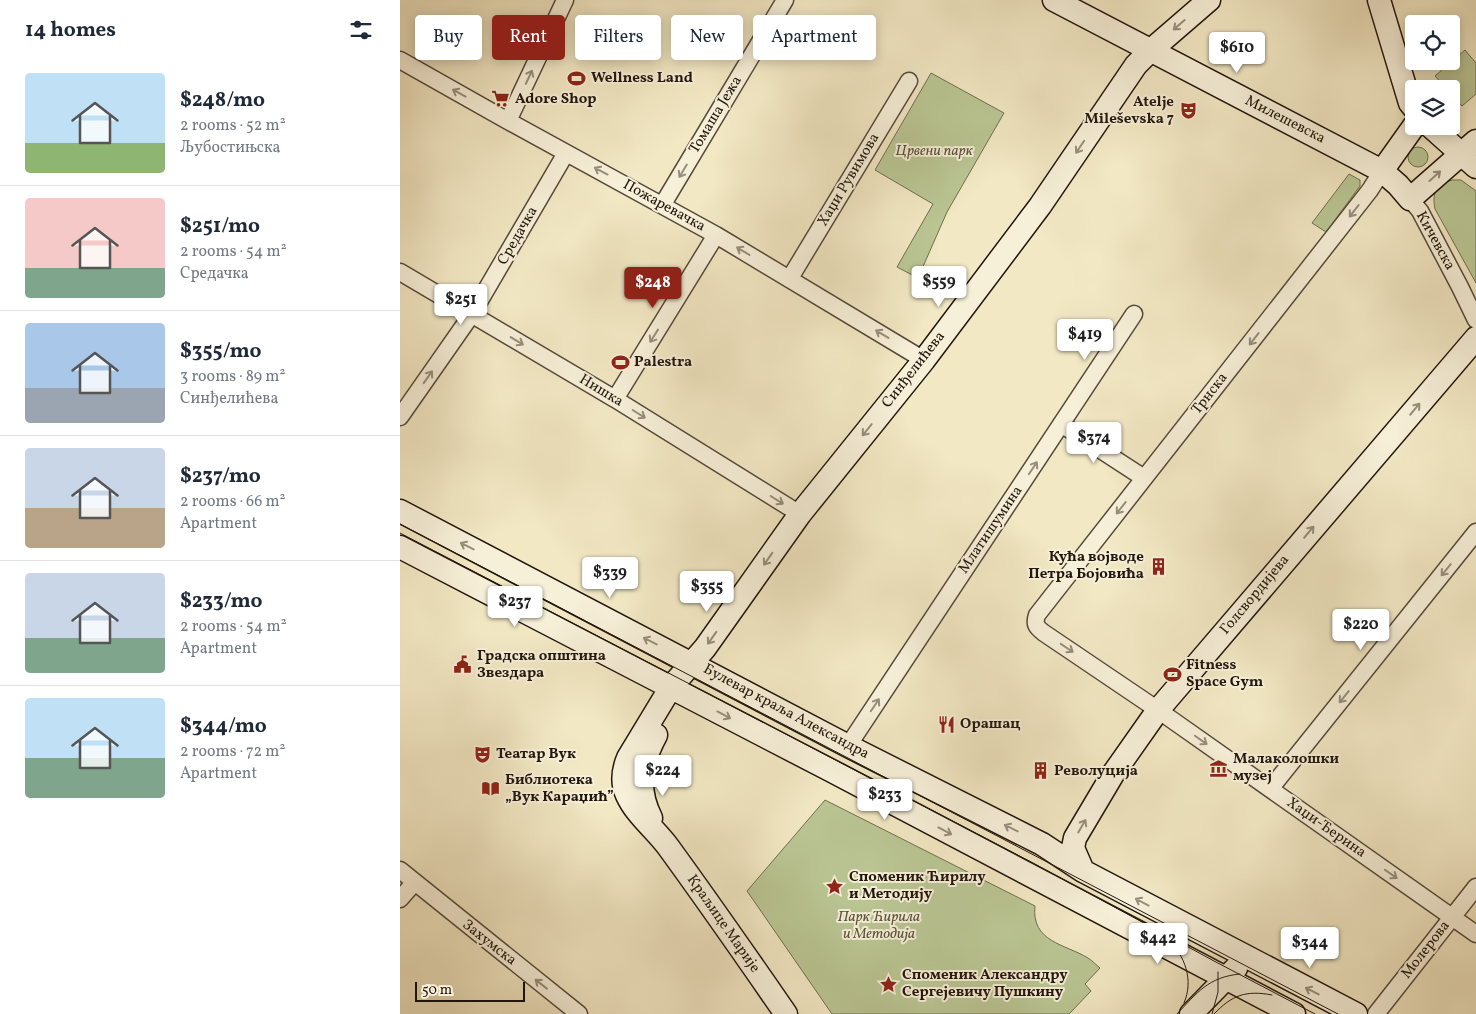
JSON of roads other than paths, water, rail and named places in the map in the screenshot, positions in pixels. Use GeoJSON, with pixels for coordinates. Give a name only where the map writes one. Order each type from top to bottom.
{"type":"FeatureCollection","features":[{"type":"Feature","properties":{"kind":"main road","name":"Милешевска"},"geometry":{"type":"LineString","coordinates":[[1054,0],[1382,171]]}},
{"type":"Feature","properties":{"kind":"main road","name":"Синђелићева"},"geometry":{"type":"LineString","coordinates":[[693,663],[800,514],[924,360],[1040,206],[1136,65],[1209,0]]}},
{"type":"Feature","properties":{"kind":"main road"},"geometry":{"type":"LineString","coordinates":[[1380,0],[1405,86]]}},
{"type":"Feature","properties":{"kind":"main road"},"geometry":{"type":"LineString","coordinates":[[1382,171],[1408,135]]}},
{"type":"Feature","properties":{"kind":"main road"},"geometry":{"type":"LineString","coordinates":[[1410,199],[1471,154],[1443,135]]}},
{"type":"Feature","properties":{"kind":"main road","name":"Кичевска"},"geometry":{"type":"LineString","coordinates":[[1382,171],[1410,199]]}},
{"type":"Feature","properties":{"kind":"main road","name":"Голсвордијева"},"geometry":{"type":"LineString","coordinates":[[1083,871],[1073,848],[1075,838],[1113,774],[1158,710],[1476,338]]}},
{"type":"Feature","properties":{"kind":"main road","name":"Булевар краља Александра"},"geometry":{"type":"LineString","coordinates":[[400,511],[693,663],[848,746],[1042,844],[1083,871],[1356,1014]]}},
{"type":"Feature","properties":{"kind":"main road","name":"Булевар краља Александра"},"geometry":{"type":"LineString","coordinates":[[400,547],[1294,1014]]}},
{"type":"Feature","properties":{"kind":"main road","name":"Краљице Марије"},"geometry":{"type":"LineString","coordinates":[[693,663],[628,758],[624,767],[624,787],[631,803],[659,834],[786,1014]]}},
{"type":"Feature","properties":{"kind":"main road"},"geometry":{"type":"LineString","coordinates":[[1191,1014],[1247,957]]}},
{"type":"Feature","properties":{"kind":"street"},"geometry":{"type":"LineString","coordinates":[[508,121],[566,0]]}},
{"type":"Feature","properties":{"kind":"street","name":"Томаша Јежа"},"geometry":{"type":"LineString","coordinates":[[663,204],[785,0]]}},
{"type":"Feature","properties":{"kind":"street","name":"Пожаревачка"},"geometry":{"type":"LineString","coordinates":[[400,60],[566,153],[663,204],[790,278],[924,360]]}},
{"type":"Feature","properties":{"kind":"street","name":"Хаџи Рувимова"},"geometry":{"type":"LineString","coordinates":[[790,278],[909,81]]}},
{"type":"Feature","properties":{"kind":"street","name":"Средачка"},"geometry":{"type":"LineString","coordinates":[[400,417],[472,314],[566,153]]}},
{"type":"Feature","properties":{"kind":"street","name":"Трнска"},"geometry":{"type":"LineString","coordinates":[[1037,615],[1370,190],[1382,171]]}},
{"type":"Feature","properties":{"kind":"street","name":"Кичевска"},"geometry":{"type":"LineString","coordinates":[[1410,199],[1424,219],[1476,320]]}},
{"type":"Feature","properties":{"kind":"street"},"geometry":{"type":"LineString","coordinates":[[615,399],[716,235]]}},
{"type":"Feature","properties":{"kind":"street","name":"Нишка"},"geometry":{"type":"LineString","coordinates":[[400,272],[615,399],[800,514]]}},
{"type":"Feature","properties":{"kind":"street","name":"Млатишумина"},"geometry":{"type":"LineString","coordinates":[[848,746],[1134,314]]}},
{"type":"Feature","properties":{"kind":"street"},"geometry":{"type":"LineString","coordinates":[[1061,424],[1144,478]]}},
{"type":"Feature","properties":{"kind":"street"},"geometry":{"type":"LineString","coordinates":[[1270,789],[1476,532]]}},
{"type":"Feature","properties":{"kind":"street","name":"Хаџи-Ђерина"},"geometry":{"type":"LineString","coordinates":[[1037,615],[1035,622],[1038,628],[1158,710],[1476,934]]}},
{"type":"Feature","properties":{"kind":"street","name":"Захумска"},"geometry":{"type":"LineString","coordinates":[[400,870],[579,1014]]}},
{"type":"Feature","properties":{"kind":"street"},"geometry":{"type":"LineString","coordinates":[[400,899],[414,883]]}},
{"type":"Feature","properties":{"kind":"street","name":"Молерова"},"geometry":{"type":"LineString","coordinates":[[1376,1014],[1476,887]]}},
{"type":"Feature","properties":{"kind":"tram line"},"geometry":{"type":"LineString","coordinates":[[400,524],[1338,1014]]}},
{"type":"Feature","properties":{"kind":"tram line"},"geometry":{"type":"LineString","coordinates":[[400,533],[1033,863],[1315,1014]]}},
{"type":"Feature","properties":{"kind":"tram line"},"geometry":{"type":"LineString","coordinates":[[1168,939],[1179,953],[1186,969],[1188,986],[1184,1003]]}},
{"type":"Feature","properties":{"kind":"tram line"},"geometry":{"type":"LineString","coordinates":[[1212,1014],[1218,992],[1218,972]]}},
{"type":"Feature","properties":{"kind":"tram line"},"geometry":{"type":"LineString","coordinates":[[1177,1014],[1197,993],[1211,982],[1240,974]]}},
{"type":"Feature","properties":{"kind":"tram line"},"geometry":{"type":"LineString","coordinates":[[1214,1014],[1233,998],[1254,993],[1272,995]]}},
{"type":"Feature","properties":{"kind":"place","name":"Wellness Land"},"geometry":{"type":"Point","coordinates":[577,78]}},
{"type":"Feature","properties":{"kind":"place","name":"Adore Shop"},"geometry":{"type":"Point","coordinates":[501,99]}},
{"type":"Feature","properties":{"kind":"place","name":"Atelje Mileševska 7"},"geometry":{"type":"Point","coordinates":[1188,111]}},
{"type":"Feature","properties":{"kind":"place","name":"Palestra"},"geometry":{"type":"Point","coordinates":[620,362]}},
{"type":"Feature","properties":{"kind":"place","name":"Кућа војводе Петра Бојовића"},"geometry":{"type":"Point","coordinates":[1158,566]}},
{"type":"Feature","properties":{"kind":"place","name":"Градска општина Звездара"},"geometry":{"type":"Point","coordinates":[463,665]}},
{"type":"Feature","properties":{"kind":"place","name":"Fitness Space Gym"},"geometry":{"type":"Point","coordinates":[1172,674]}},
{"type":"Feature","properties":{"kind":"place","name":"Орашац"},"geometry":{"type":"Point","coordinates":[946,724]}},
{"type":"Feature","properties":{"kind":"place","name":"Театар Вук"},"geometry":{"type":"Point","coordinates":[482,754]}},
{"type":"Feature","properties":{"kind":"place","name":"Малаколошки музеј"},"geometry":{"type":"Point","coordinates":[1219,768]}},
{"type":"Feature","properties":{"kind":"place","name":"Револуција"},"geometry":{"type":"Point","coordinates":[1040,771]}},
{"type":"Feature","properties":{"kind":"place","name":"Библиотека „Вук Караџић”"},"geometry":{"type":"Point","coordinates":[491,789]}},
{"type":"Feature","properties":{"kind":"place","name":"Споменик Ћирилу и Методију"},"geometry":{"type":"Point","coordinates":[835,886]}},
{"type":"Feature","properties":{"kind":"place","name":"Споменик Александру Сергејевичу Пушкину"},"geometry":{"type":"Point","coordinates":[888,984]}},
{"type":"Feature","properties":{"kind":"park label","name":"Црвени парк"},"geometry":{"type":"Point","coordinates":[934,151]}},
{"type":"Feature","properties":{"kind":"park label","name":"Парк Ћирила и Методија"},"geometry":{"type":"Point","coordinates":[879,926]}}]}
